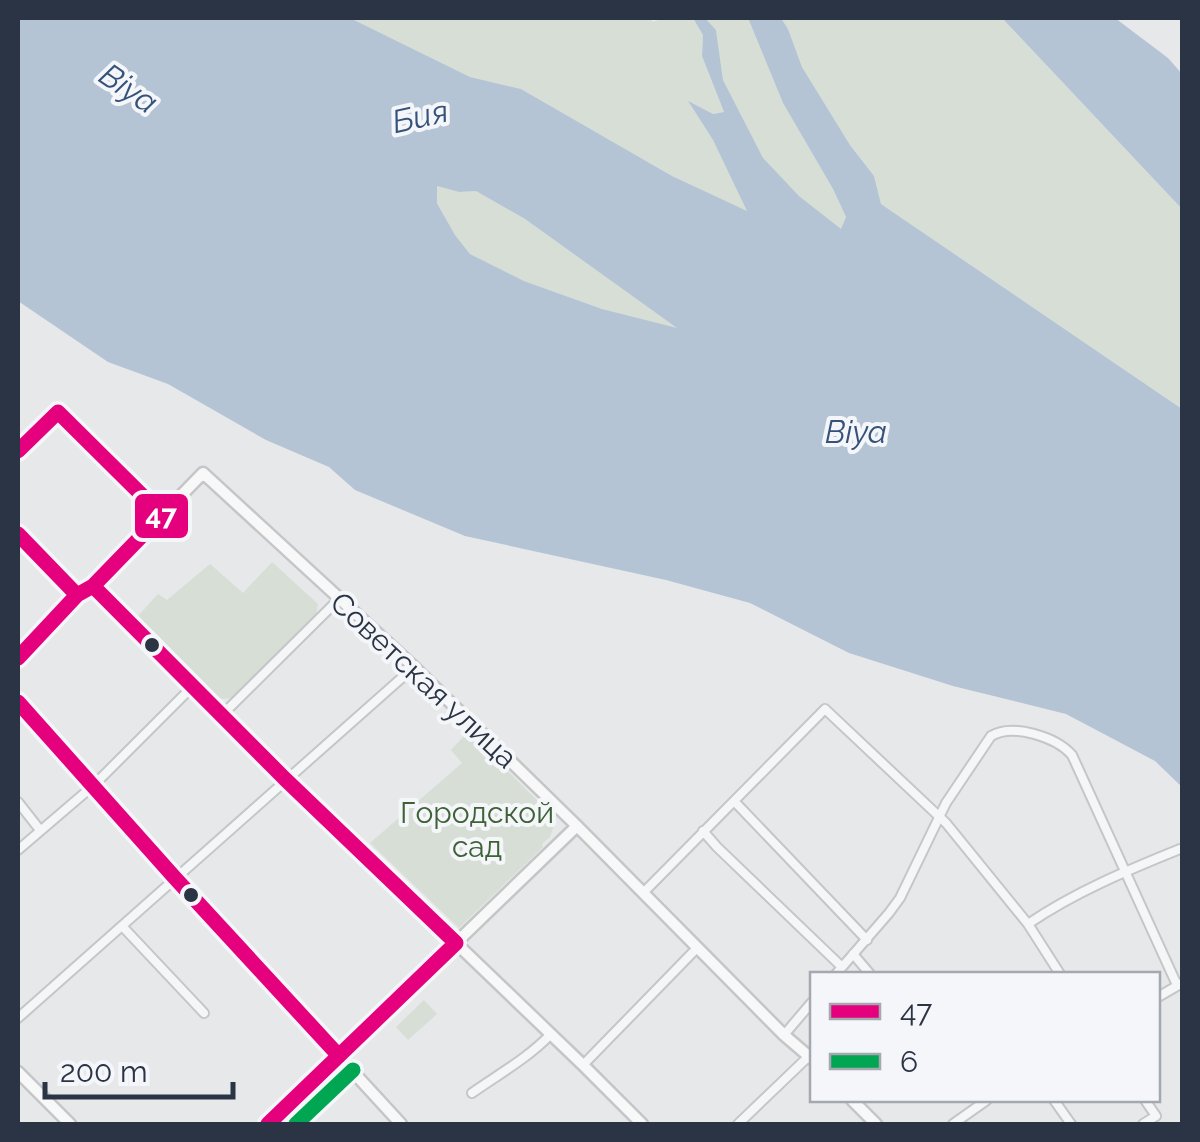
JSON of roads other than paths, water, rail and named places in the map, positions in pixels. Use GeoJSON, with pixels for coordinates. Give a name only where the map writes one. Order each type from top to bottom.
{"type":"FeatureCollection","features":[{"type":"Feature","properties":{"kind":"street"},"geometry":{"type":"LineString","coordinates":[[18,451],[58,412],[162,515],[94,586],[77,595],[18,658]]}},
{"type":"Feature","properties":{"kind":"street","name":"Советская улица"},"geometry":{"type":"LineString","coordinates":[[162,515],[202,474],[414,666],[810,1057]]}},
{"type":"Feature","properties":{"kind":"street"},"geometry":{"type":"LineString","coordinates":[[18,534],[77,595]]}},
{"type":"Feature","properties":{"kind":"street"},"geometry":{"type":"LineString","coordinates":[[94,586],[285,780],[642,1124]]}},
{"type":"Feature","properties":{"kind":"street"},"geometry":{"type":"LineString","coordinates":[[221,716],[339,599]]}},
{"type":"Feature","properties":{"kind":"street"},"geometry":{"type":"LineString","coordinates":[[18,1018],[414,666]]}},
{"type":"Feature","properties":{"kind":"street"},"geometry":{"type":"LineString","coordinates":[[18,850],[94,784],[193,686]]}},
{"type":"Feature","properties":{"kind":"street"},"geometry":{"type":"LineString","coordinates":[[18,702],[400,1124]]}},
{"type":"Feature","properties":{"kind":"street"},"geometry":{"type":"LineString","coordinates":[[643,893],[825,709],[940,818],[1028,924],[1059,972]]}},
{"type":"Feature","properties":{"kind":"street"},"geometry":{"type":"LineString","coordinates":[[703,832],[839,971],[900,898],[946,804],[993,734],[1029,732],[1070,751],[1180,984]]}},
{"type":"Feature","properties":{"kind":"street"},"geometry":{"type":"LineString","coordinates":[[734,801],[867,940]]}},
{"type":"Feature","properties":{"kind":"street"},"geometry":{"type":"LineString","coordinates":[[18,802],[40,830]]}},
{"type":"Feature","properties":{"kind":"street"},"geometry":{"type":"LineString","coordinates":[[268,1124],[577,826]]}},
{"type":"Feature","properties":{"kind":"street"},"geometry":{"type":"LineString","coordinates":[[1028,924],[1052,907],[1180,849]]}},
{"type":"Feature","properties":{"kind":"street"},"geometry":{"type":"LineString","coordinates":[[122,926],[204,1013]]}},
{"type":"Feature","properties":{"kind":"street"},"geometry":{"type":"LineString","coordinates":[[583,1065],[697,948]]}},
{"type":"Feature","properties":{"kind":"street"},"geometry":{"type":"LineString","coordinates":[[853,954],[868,972]]}},
{"type":"Feature","properties":{"kind":"street"},"geometry":{"type":"LineString","coordinates":[[784,1035],[810,1004]]}},
{"type":"Feature","properties":{"kind":"street"},"geometry":{"type":"LineString","coordinates":[[472,1093],[532,1054],[551,1034]]}},
{"type":"Feature","properties":{"kind":"street"},"geometry":{"type":"LineString","coordinates":[[738,1124],[810,1059]]}},
{"type":"Feature","properties":{"kind":"street"},"geometry":{"type":"LineString","coordinates":[[18,1072],[70,1124]]}},
{"type":"Feature","properties":{"kind":"street"},"geometry":{"type":"LineString","coordinates":[[854,1102],[876,1124]]}},
{"type":"Feature","properties":{"kind":"street"},"geometry":{"type":"LineString","coordinates":[[1056,1102],[1072,1124]]}},
{"type":"Feature","properties":{"kind":"street"},"geometry":{"type":"LineString","coordinates":[[1143,1124],[1156,1116],[1146,1102]]}},
{"type":"Feature","properties":{"kind":"street"},"geometry":{"type":"LineString","coordinates":[[953,1124],[972,1104]]}},
{"type":"Feature","properties":{"kind":"water","name":"Biya"},"geometry":{"type":"Polygon","coordinates":[[[18,18],[350,18],[470,77],[521,89],[672,176],[747,211],[713,140],[688,101],[713,114],[724,112],[702,56],[703,35],[693,18],[705,18],[716,30],[723,80],[763,158],[799,196],[841,229],[846,217],[783,103],[748,18],[781,18],[802,67],[874,176],[881,204],[1182,409],[1182,787],[1155,761],[1066,714],[953,686],[849,653],[750,603],[666,580],[465,536],[355,490],[329,467],[266,440],[168,384],[108,362],[18,301],[18,18]],[[437,186],[437,203],[470,254],[524,281],[602,309],[677,328],[525,219],[476,191],[459,192],[437,186]]]}},
{"type":"Feature","properties":{"kind":"water"},"geometry":{"type":"Polygon","coordinates":[[[1002,18],[1115,18],[1168,58],[1182,74],[1182,209],[1002,18]]]}},
{"type":"Feature","properties":{"kind":"water label","name":"Бия"},"geometry":{"type":"Point","coordinates":[420,116]}},
{"type":"Feature","properties":{"kind":"park label","name":"Городской сад"},"geometry":{"type":"Point","coordinates":[477,829]}}]}
